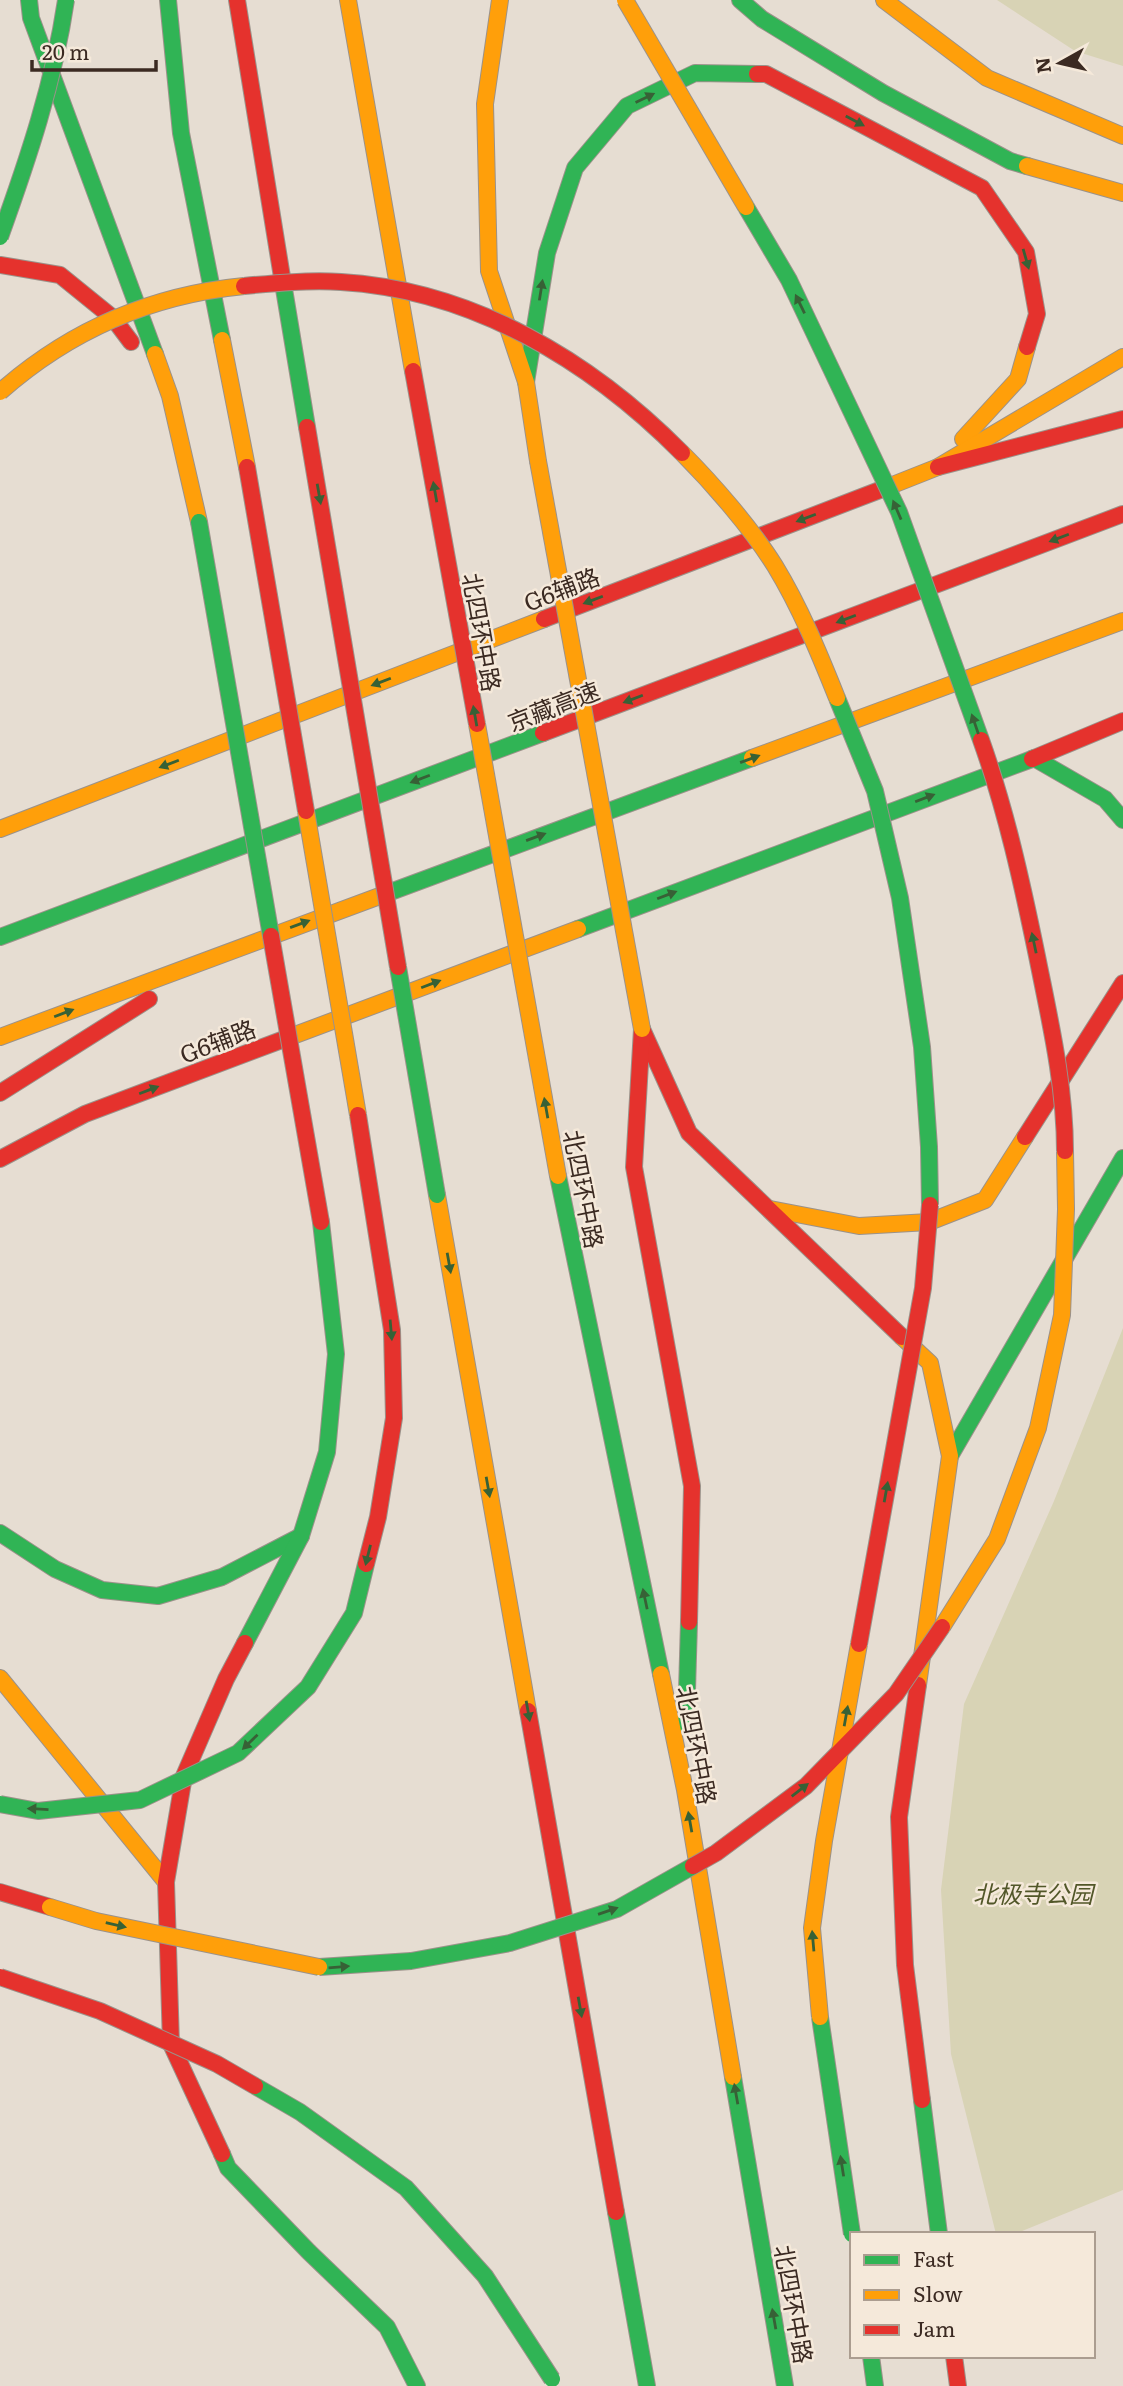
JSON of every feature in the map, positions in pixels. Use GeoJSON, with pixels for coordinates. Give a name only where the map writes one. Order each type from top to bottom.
{"type":"FeatureCollection","features":[{"type":"Feature","properties":{"kind":"main road"},"geometry":{"type":"LineString","coordinates":[[29,0],[32,18],[170,396],[199,522],[321,1222],[336,1354],[327,1452],[301,1536],[226,1679],[184,1776],[166,1882],[171,2045],[228,2168],[309,2252],[387,2327],[417,2386]]}},
{"type":"Feature","properties":{"kind":"main road"},"geometry":{"type":"LineString","coordinates":[[0,237],[29,161],[63,31],[66,0]]}},
{"type":"Feature","properties":{"kind":"main road"},"geometry":{"type":"LineString","coordinates":[[0,1804],[38,1811],[140,1800],[238,1753],[308,1687],[354,1613],[377,1517],[394,1418],[392,1330],[373,1200],[247,467],[181,133],[168,0]]}},
{"type":"Feature","properties":{"kind":"main road"},"geometry":{"type":"LineString","coordinates":[[237,0],[437,1195],[647,2386]]}},
{"type":"Feature","properties":{"kind":"main road","name":"北四环中路"},"geometry":{"type":"LineString","coordinates":[[348,0],[558,1176],[685,1790],[785,2386]]}},
{"type":"Feature","properties":{"kind":"main road"},"geometry":{"type":"LineString","coordinates":[[500,0],[485,104],[489,271],[526,382],[538,461],[642,1028],[634,1167],[692,1486],[685,1790]]}},
{"type":"Feature","properties":{"kind":"main road"},"geometry":{"type":"LineString","coordinates":[[0,1892],[96,1921],[322,1968],[411,1961],[510,1943],[617,1909],[716,1853],[806,1786],[896,1694],[949,1617],[997,1539],[1038,1428],[1062,1315],[1066,1209],[1065,1110],[1024,895],[998,789],[899,512],[850,407],[789,280],[625,0]]}},
{"type":"Feature","properties":{"kind":"main road"},"geometry":{"type":"LineString","coordinates":[[740,0],[762,19],[883,93],[1010,161],[1123,193]]}},
{"type":"Feature","properties":{"kind":"main road"},"geometry":{"type":"LineString","coordinates":[[884,0],[987,78],[1123,136]]}},
{"type":"Feature","properties":{"kind":"main road"},"geometry":{"type":"LineString","coordinates":[[526,382],[547,253],[575,167],[627,106],[695,73],[766,74],[982,188],[1026,252],[1037,314],[1018,379],[938,467]]}},
{"type":"Feature","properties":{"kind":"main road"},"geometry":{"type":"LineString","coordinates":[[0,265],[60,275],[113,318],[170,396]]}},
{"type":"Feature","properties":{"kind":"main road"},"geometry":{"type":"LineString","coordinates":[[0,392],[13,379],[63,344],[110,319],[174,296],[244,285],[317,280],[388,286],[460,307],[523,332],[591,372],[644,414],[709,481],[774,564],[817,646],[877,797],[897,886],[916,1003],[926,1107],[930,1200],[923,1288],[824,1841],[812,1928],[820,2016],[852,2232]]}},
{"type":"Feature","properties":{"kind":"main road","name":"G6辅路"},"geometry":{"type":"LineString","coordinates":[[0,829],[938,467],[1123,358]]}},
{"type":"Feature","properties":{"kind":"main road"},"geometry":{"type":"LineString","coordinates":[[938,467],[1123,419]]}},
{"type":"Feature","properties":{"kind":"main road","name":"京藏高速"},"geometry":{"type":"LineString","coordinates":[[0,937],[1123,514]]}},
{"type":"Feature","properties":{"kind":"main road"},"geometry":{"type":"LineString","coordinates":[[0,1037],[1123,621]]}},
{"type":"Feature","properties":{"kind":"main road","name":"G6辅路"},"geometry":{"type":"LineString","coordinates":[[0,1159],[85,1114],[1034,758],[1123,721]]}},
{"type":"Feature","properties":{"kind":"main road"},"geometry":{"type":"LineString","coordinates":[[1034,758],[1105,799],[1123,820]]}},
{"type":"Feature","properties":{"kind":"main road"},"geometry":{"type":"LineString","coordinates":[[0,1093],[219,954]]}},
{"type":"Feature","properties":{"kind":"main road"},"geometry":{"type":"LineString","coordinates":[[771,1209],[859,1226],[929,1222],[985,1200],[1123,983]]}},
{"type":"Feature","properties":{"kind":"main road"},"geometry":{"type":"LineString","coordinates":[[642,1028],[689,1133],[930,1363],[950,1456],[899,1816],[905,1965],[939,2232]]}},
{"type":"Feature","properties":{"kind":"main road"},"geometry":{"type":"LineString","coordinates":[[950,1456],[1123,1158]]}},
{"type":"Feature","properties":{"kind":"main road"},"geometry":{"type":"LineString","coordinates":[[0,1533],[55,1569],[102,1590],[158,1596],[222,1577],[301,1536]]}},
{"type":"Feature","properties":{"kind":"main road"},"geometry":{"type":"LineString","coordinates":[[0,1678],[166,1882]]}},
{"type":"Feature","properties":{"kind":"main road"},"geometry":{"type":"LineString","coordinates":[[0,1978],[100,2011],[217,2064],[300,2112],[406,2188],[485,2276],[553,2383]]}},
{"type":"Feature","properties":{"kind":"main road"},"geometry":{"type":"LineString","coordinates":[[871,2358],[875,2386]]}},
{"type":"Feature","properties":{"kind":"main road"},"geometry":{"type":"LineString","coordinates":[[954,2358],[958,2386]]}},
{"type":"Feature","properties":{"kind":"green space"},"geometry":{"type":"Polygon","coordinates":[[[997,0],[1123,0],[1123,66],[1075,51],[997,0]]]}},
{"type":"Feature","properties":{"kind":"green space","name":"北极寺公园"},"geometry":{"type":"Polygon","coordinates":[[[1123,1328],[1123,2190],[1020,2232],[996,2232],[951,2054],[941,1890],[964,1704],[1054,1501],[1123,1328]]]}},
{"type":"Feature","properties":{"kind":"traffic: fast"},"geometry":{"type":"LineString","coordinates":[[29,0],[31,18],[155,354]]}},
{"type":"Feature","properties":{"kind":"traffic: fast"},"geometry":{"type":"LineString","coordinates":[[0,237],[39,120],[55,61],[66,0]]}},
{"type":"Feature","properties":{"kind":"traffic: fast"},"geometry":{"type":"LineString","coordinates":[[168,0],[181,133],[222,340]]}},
{"type":"Feature","properties":{"kind":"traffic: fast"},"geometry":{"type":"LineString","coordinates":[[740,0],[762,19],[883,93],[1010,161],[1027,166]]}},
{"type":"Feature","properties":{"kind":"traffic: fast"},"geometry":{"type":"LineString","coordinates":[[526,382],[547,253],[575,168],[627,106],[695,73],[757,74]]}},
{"type":"Feature","properties":{"kind":"traffic: fast"},"geometry":{"type":"LineString","coordinates":[[746,207],[789,280],[899,512],[981,740]]}},
{"type":"Feature","properties":{"kind":"traffic: fast"},"geometry":{"type":"LineString","coordinates":[[282,277],[307,427]]}},
{"type":"Feature","properties":{"kind":"traffic: fast"},"geometry":{"type":"LineString","coordinates":[[199,522],[271,936]]}},
{"type":"Feature","properties":{"kind":"traffic: fast"},"geometry":{"type":"LineString","coordinates":[[837,698],[875,791],[900,898],[922,1047],[930,1205]]}},
{"type":"Feature","properties":{"kind":"traffic: fast"},"geometry":{"type":"LineString","coordinates":[[0,937],[543,733]]}},
{"type":"Feature","properties":{"kind":"traffic: fast"},"geometry":{"type":"LineString","coordinates":[[385,894],[752,758]]}},
{"type":"Feature","properties":{"kind":"traffic: fast"},"geometry":{"type":"LineString","coordinates":[[1034,758],[1105,799],[1123,820]]}},
{"type":"Feature","properties":{"kind":"traffic: fast"},"geometry":{"type":"LineString","coordinates":[[578,929],[1032,759]]}},
{"type":"Feature","properties":{"kind":"traffic: fast"},"geometry":{"type":"LineString","coordinates":[[398,967],[437,1195]]}},
{"type":"Feature","properties":{"kind":"traffic: fast"},"geometry":{"type":"LineString","coordinates":[[950,1456],[1123,1158]]}},
{"type":"Feature","properties":{"kind":"traffic: fast"},"geometry":{"type":"LineString","coordinates":[[558,1176],[661,1674]]}},
{"type":"Feature","properties":{"kind":"traffic: fast"},"geometry":{"type":"LineString","coordinates":[[245,1643],[301,1536],[327,1452],[336,1354],[321,1222]]}},
{"type":"Feature","properties":{"kind":"traffic: fast"},"geometry":{"type":"LineString","coordinates":[[0,1533],[55,1569],[102,1590],[158,1596],[222,1577],[301,1536]]}},
{"type":"Feature","properties":{"kind":"traffic: fast"},"geometry":{"type":"LineString","coordinates":[[0,1804],[38,1811],[140,1800],[238,1753],[308,1687],[354,1613],[366,1564]]}},
{"type":"Feature","properties":{"kind":"traffic: fast"},"geometry":{"type":"LineString","coordinates":[[686,1725],[689,1622]]}},
{"type":"Feature","properties":{"kind":"traffic: fast"},"geometry":{"type":"LineString","coordinates":[[319,1967],[411,1961],[510,1943],[617,1909],[693,1866]]}},
{"type":"Feature","properties":{"kind":"traffic: fast"},"geometry":{"type":"LineString","coordinates":[[820,2017],[852,2232]]}},
{"type":"Feature","properties":{"kind":"traffic: fast"},"geometry":{"type":"LineString","coordinates":[[733,2077],[785,2386]]}},
{"type":"Feature","properties":{"kind":"traffic: fast"},"geometry":{"type":"LineString","coordinates":[[255,2086],[300,2112],[406,2188],[485,2276],[552,2379]]}},
{"type":"Feature","properties":{"kind":"traffic: fast"},"geometry":{"type":"LineString","coordinates":[[922,2100],[939,2232]]}},
{"type":"Feature","properties":{"kind":"traffic: fast"},"geometry":{"type":"LineString","coordinates":[[222,2154],[228,2168],[309,2252],[387,2327],[417,2386]]}},
{"type":"Feature","properties":{"kind":"traffic: fast"},"geometry":{"type":"LineString","coordinates":[[616,2212],[647,2386]]}},
{"type":"Feature","properties":{"kind":"traffic: fast"},"geometry":{"type":"LineString","coordinates":[[871,2358],[875,2386]]}},
{"type":"Feature","properties":{"kind":"traffic: slow"},"geometry":{"type":"LineString","coordinates":[[348,0],[413,371]]}},
{"type":"Feature","properties":{"kind":"traffic: slow"},"geometry":{"type":"LineString","coordinates":[[500,0],[485,104],[489,271],[526,382],[538,461]]}},
{"type":"Feature","properties":{"kind":"traffic: slow"},"geometry":{"type":"LineString","coordinates":[[625,0],[746,207]]}},
{"type":"Feature","properties":{"kind":"traffic: slow"},"geometry":{"type":"LineString","coordinates":[[884,0],[987,78],[1123,136]]}},
{"type":"Feature","properties":{"kind":"traffic: slow"},"geometry":{"type":"LineString","coordinates":[[1027,166],[1123,193]]}},
{"type":"Feature","properties":{"kind":"traffic: slow"},"geometry":{"type":"LineString","coordinates":[[0,392],[55,351],[114,319],[177,298],[244,286]]}},
{"type":"Feature","properties":{"kind":"traffic: slow"},"geometry":{"type":"LineString","coordinates":[[222,340],[247,467]]}},
{"type":"Feature","properties":{"kind":"traffic: slow"},"geometry":{"type":"LineString","coordinates":[[963,439],[1018,379],[1027,347]]}},
{"type":"Feature","properties":{"kind":"traffic: slow"},"geometry":{"type":"LineString","coordinates":[[155,354],[170,396],[199,522]]}},
{"type":"Feature","properties":{"kind":"traffic: slow"},"geometry":{"type":"LineString","coordinates":[[885,488],[938,467],[1123,357]]}},
{"type":"Feature","properties":{"kind":"traffic: slow"},"geometry":{"type":"LineString","coordinates":[[682,453],[731,507],[775,566],[801,614],[837,698]]}},
{"type":"Feature","properties":{"kind":"traffic: slow"},"geometry":{"type":"LineString","coordinates":[[538,461],[642,1029]]}},
{"type":"Feature","properties":{"kind":"traffic: slow"},"geometry":{"type":"LineString","coordinates":[[0,829],[544,619]]}},
{"type":"Feature","properties":{"kind":"traffic: slow"},"geometry":{"type":"LineString","coordinates":[[752,758],[1123,621]]}},
{"type":"Feature","properties":{"kind":"traffic: slow"},"geometry":{"type":"LineString","coordinates":[[477,724],[558,1176]]}},
{"type":"Feature","properties":{"kind":"traffic: slow"},"geometry":{"type":"LineString","coordinates":[[306,811],[358,1115]]}},
{"type":"Feature","properties":{"kind":"traffic: slow"},"geometry":{"type":"LineString","coordinates":[[0,1037],[385,894]]}},
{"type":"Feature","properties":{"kind":"traffic: slow"},"geometry":{"type":"LineString","coordinates":[[287,1038],[578,929]]}},
{"type":"Feature","properties":{"kind":"traffic: slow"},"geometry":{"type":"LineString","coordinates":[[770,1209],[859,1226],[929,1222],[985,1200],[1025,1137]]}},
{"type":"Feature","properties":{"kind":"traffic: slow"},"geometry":{"type":"LineString","coordinates":[[942,1627],[997,1539],[1038,1428],[1062,1315],[1065,1151]]}},
{"type":"Feature","properties":{"kind":"traffic: slow"},"geometry":{"type":"LineString","coordinates":[[437,1195],[528,1711]]}},
{"type":"Feature","properties":{"kind":"traffic: slow"},"geometry":{"type":"LineString","coordinates":[[902,1337],[930,1363],[950,1456],[918,1685]]}},
{"type":"Feature","properties":{"kind":"traffic: slow"},"geometry":{"type":"LineString","coordinates":[[820,2017],[812,1928],[824,1841],[859,1644]]}},
{"type":"Feature","properties":{"kind":"traffic: slow"},"geometry":{"type":"LineString","coordinates":[[661,1674],[685,1790],[733,2077]]}},
{"type":"Feature","properties":{"kind":"traffic: slow"},"geometry":{"type":"LineString","coordinates":[[0,1678],[166,1882]]}},
{"type":"Feature","properties":{"kind":"traffic: slow"},"geometry":{"type":"LineString","coordinates":[[50,1907],[96,1921],[319,1967]]}},
{"type":"Feature","properties":{"kind":"traffic: jam"},"geometry":{"type":"LineString","coordinates":[[237,0],[282,277]]}},
{"type":"Feature","properties":{"kind":"traffic: jam"},"geometry":{"type":"LineString","coordinates":[[757,74],[766,74],[982,188],[1026,252],[1037,314],[1027,347]]}},
{"type":"Feature","properties":{"kind":"traffic: jam"},"geometry":{"type":"LineString","coordinates":[[0,265],[60,275],[113,318],[131,342]]}},
{"type":"Feature","properties":{"kind":"traffic: jam"},"geometry":{"type":"LineString","coordinates":[[244,286],[341,282],[390,288],[437,299],[483,315],[527,336],[569,361],[609,389],[682,453]]}},
{"type":"Feature","properties":{"kind":"traffic: jam"},"geometry":{"type":"LineString","coordinates":[[413,371],[477,724]]}},
{"type":"Feature","properties":{"kind":"traffic: jam"},"geometry":{"type":"LineString","coordinates":[[938,467],[1123,419]]}},
{"type":"Feature","properties":{"kind":"traffic: jam"},"geometry":{"type":"LineString","coordinates":[[307,427],[398,967]]}},
{"type":"Feature","properties":{"kind":"traffic: jam"},"geometry":{"type":"LineString","coordinates":[[247,467],[306,811]]}},
{"type":"Feature","properties":{"kind":"traffic: jam"},"geometry":{"type":"LineString","coordinates":[[544,619],[885,488]]}},
{"type":"Feature","properties":{"kind":"traffic: jam"},"geometry":{"type":"LineString","coordinates":[[543,733],[1123,514]]}},
{"type":"Feature","properties":{"kind":"traffic: jam"},"geometry":{"type":"LineString","coordinates":[[1032,759],[1123,721]]}},
{"type":"Feature","properties":{"kind":"traffic: jam"},"geometry":{"type":"LineString","coordinates":[[981,740],[1006,820],[1052,1029],[1060,1077],[1065,1151]]}},
{"type":"Feature","properties":{"kind":"traffic: jam"},"geometry":{"type":"LineString","coordinates":[[271,936],[321,1222]]}},
{"type":"Feature","properties":{"kind":"traffic: jam"},"geometry":{"type":"LineString","coordinates":[[1025,1137],[1123,983]]}},
{"type":"Feature","properties":{"kind":"traffic: jam"},"geometry":{"type":"LineString","coordinates":[[0,1093],[149,999]]}},
{"type":"Feature","properties":{"kind":"traffic: jam"},"geometry":{"type":"LineString","coordinates":[[642,1029],[689,1133],[902,1337]]}},
{"type":"Feature","properties":{"kind":"traffic: jam"},"geometry":{"type":"LineString","coordinates":[[642,1029],[634,1167],[692,1486],[689,1622]]}},
{"type":"Feature","properties":{"kind":"traffic: jam"},"geometry":{"type":"LineString","coordinates":[[0,1159],[85,1114],[287,1038]]}},
{"type":"Feature","properties":{"kind":"traffic: jam"},"geometry":{"type":"LineString","coordinates":[[358,1115],[392,1330],[394,1418],[378,1517],[366,1564]]}},
{"type":"Feature","properties":{"kind":"traffic: jam"},"geometry":{"type":"LineString","coordinates":[[859,1644],[923,1288],[930,1205]]}},
{"type":"Feature","properties":{"kind":"traffic: jam"},"geometry":{"type":"LineString","coordinates":[[693,1866],[716,1853],[806,1786],[896,1694],[942,1627]]}},
{"type":"Feature","properties":{"kind":"traffic: jam"},"geometry":{"type":"LineString","coordinates":[[222,2154],[171,2044],[166,1882],[184,1776],[226,1679],[245,1643]]}},
{"type":"Feature","properties":{"kind":"traffic: jam"},"geometry":{"type":"LineString","coordinates":[[918,1685],[899,1817],[905,1965],[922,2100]]}},
{"type":"Feature","properties":{"kind":"traffic: jam"},"geometry":{"type":"LineString","coordinates":[[528,1711],[616,2212]]}},
{"type":"Feature","properties":{"kind":"traffic: jam"},"geometry":{"type":"LineString","coordinates":[[0,1892],[50,1907]]}},
{"type":"Feature","properties":{"kind":"traffic: jam"},"geometry":{"type":"LineString","coordinates":[[0,1977],[100,2011],[217,2064],[255,2086]]}},
{"type":"Feature","properties":{"kind":"traffic: jam"},"geometry":{"type":"LineString","coordinates":[[954,2358],[958,2386]]}}]}
